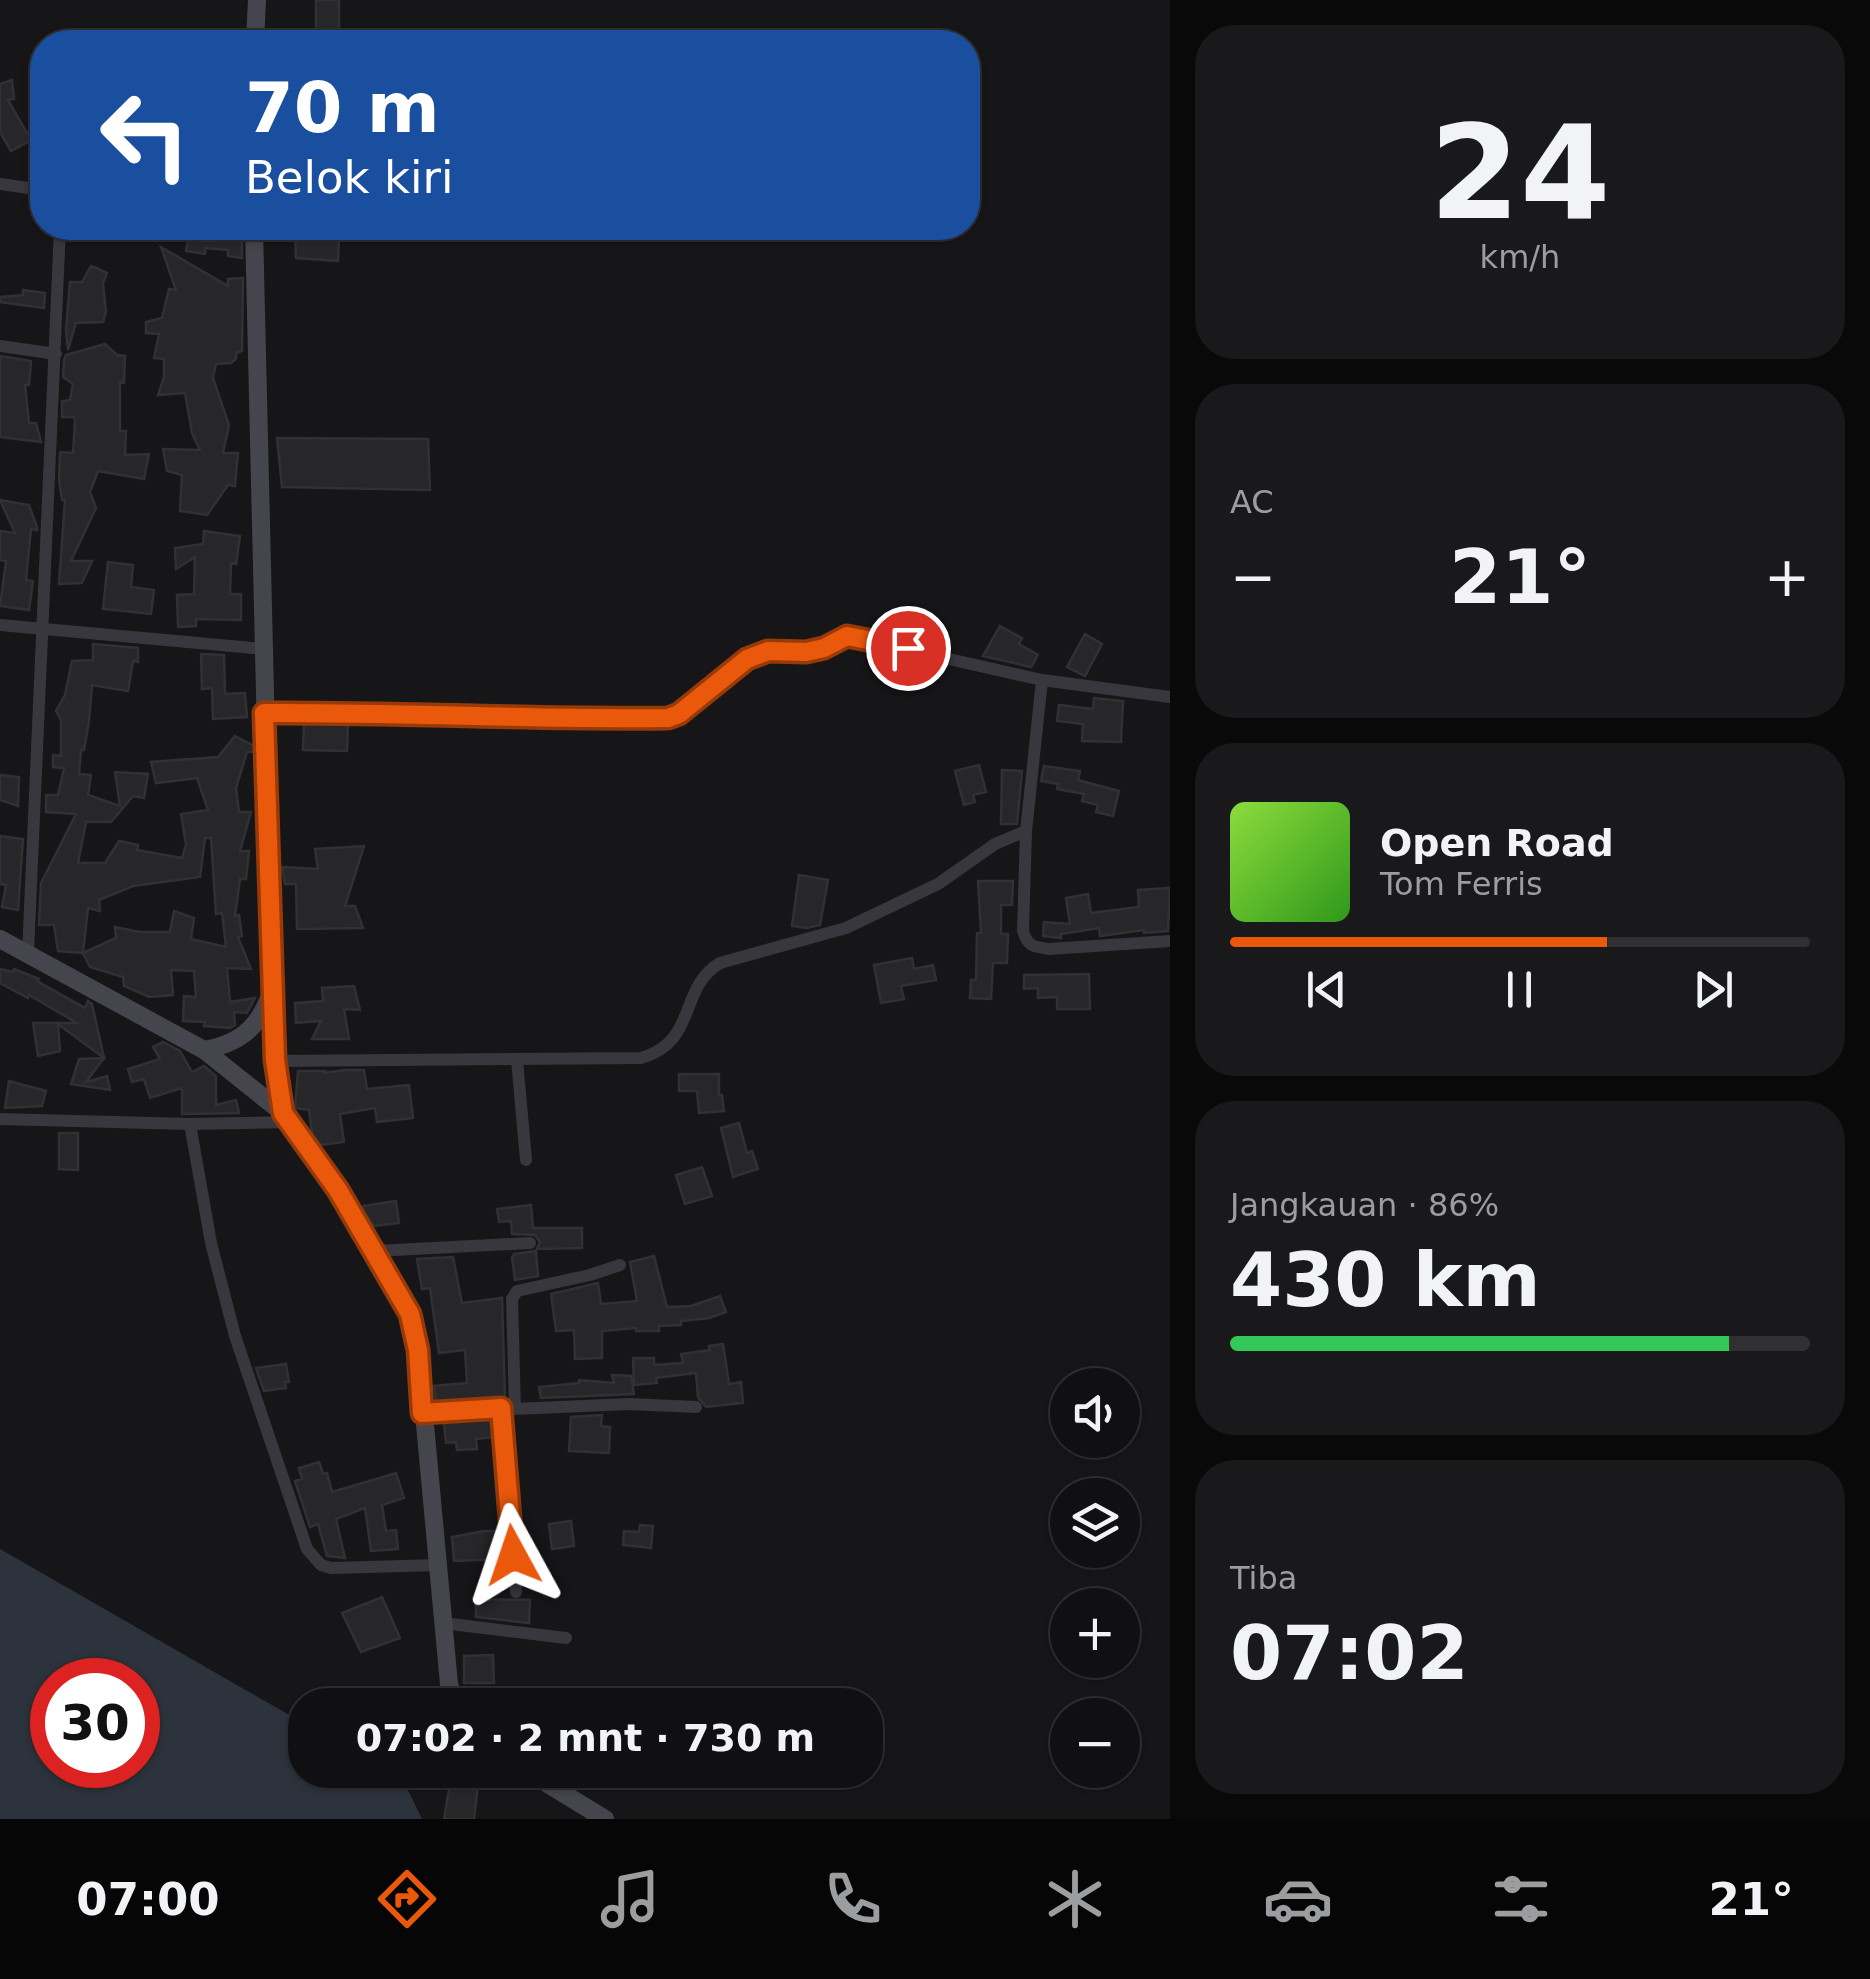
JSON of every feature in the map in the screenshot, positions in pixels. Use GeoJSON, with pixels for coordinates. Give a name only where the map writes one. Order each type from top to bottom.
{"type":"FeatureCollection","features":[{"type":"Feature","properties":{"kind":"main road"},"geometry":{"type":"LineString","coordinates":[[256,30],[257,0]]}},
{"type":"Feature","properties":{"kind":"main road"},"geometry":{"type":"LineString","coordinates":[[254,240],[272,989],[275,1060],[286,1118]]}},
{"type":"Feature","properties":{"kind":"main road"},"geometry":{"type":"LineString","coordinates":[[0,939],[204,1050],[286,1118],[375,1251],[410,1314],[418,1350],[450,1688]]}},
{"type":"Feature","properties":{"kind":"main road"},"geometry":{"type":"LineString","coordinates":[[204,1050],[241,1039],[263,1014],[272,989]]}},
{"type":"Feature","properties":{"kind":"main road"},"geometry":{"type":"LineString","coordinates":[[554,1788],[605,1819]]}},
{"type":"Feature","properties":{"kind":"street"},"geometry":{"type":"LineString","coordinates":[[0,184],[30,188]]}},
{"type":"Feature","properties":{"kind":"street"},"geometry":{"type":"LineString","coordinates":[[28,953],[60,240]]}},
{"type":"Feature","properties":{"kind":"street"},"geometry":{"type":"LineString","coordinates":[[0,346],[56,354]]}},
{"type":"Feature","properties":{"kind":"street"},"geometry":{"type":"LineString","coordinates":[[0,625],[265,649]]}},
{"type":"Feature","properties":{"kind":"street"},"geometry":{"type":"LineString","coordinates":[[264,713],[668,718],[679,714],[747,659],[768,651],[806,652],[824,648],[847,636],[1042,680],[1170,697]]}},
{"type":"Feature","properties":{"kind":"street"},"geometry":{"type":"LineString","coordinates":[[1042,680],[1026,831],[1026,940],[1033,947],[1170,941]]}},
{"type":"Feature","properties":{"kind":"street"},"geometry":{"type":"LineString","coordinates":[[275,1060],[641,1058],[662,1052],[674,1038],[710,969],[846,928],[938,884],[995,844],[1026,831]]}},
{"type":"Feature","properties":{"kind":"street"},"geometry":{"type":"LineString","coordinates":[[518,1060],[526,1160]]}},
{"type":"Feature","properties":{"kind":"street"},"geometry":{"type":"LineString","coordinates":[[0,1119],[190,1124],[286,1118]]}},
{"type":"Feature","properties":{"kind":"street"},"geometry":{"type":"LineString","coordinates":[[190,1124],[211,1243],[235,1336],[307,1550],[321,1566],[331,1568],[439,1565]]}},
{"type":"Feature","properties":{"kind":"street"},"geometry":{"type":"LineString","coordinates":[[375,1251],[530,1243]]}},
{"type":"Feature","properties":{"kind":"street"},"geometry":{"type":"LineString","coordinates":[[516,1592],[508,1408],[514,1294],[620,1265]]}},
{"type":"Feature","properties":{"kind":"street"},"geometry":{"type":"LineString","coordinates":[[422,1413],[628,1404],[696,1407]]}},
{"type":"Feature","properties":{"kind":"street"},"geometry":{"type":"LineString","coordinates":[[443,1623],[566,1638]]}},
{"type":"Feature","properties":{"kind":"shaded area"},"geometry":{"type":"Polygon","coordinates":[[[0,1549],[288,1714],[288,1788],[407,1788],[422,1819],[0,1819],[0,1549]]]}},
{"type":"Feature","properties":{"kind":"building"},"geometry":{"type":"Polygon","coordinates":[[[316,0],[339,0],[339,30],[316,30],[316,0]]]}},
{"type":"Feature","properties":{"kind":"building"},"geometry":{"type":"Polygon","coordinates":[[[12,80],[14,99],[8,100],[30,138],[11,151],[0,132],[0,84],[12,80]]]}},
{"type":"Feature","properties":{"kind":"building"},"geometry":{"type":"Polygon","coordinates":[[[188,240],[242,240],[242,258],[228,256],[228,250],[205,248],[205,254],[186,251],[188,240]]]}},
{"type":"Feature","properties":{"kind":"building"},"geometry":{"type":"Polygon","coordinates":[[[295,240],[339,240],[338,261],[296,258],[295,240]]]}},
{"type":"Feature","properties":{"kind":"building"},"geometry":{"type":"Polygon","coordinates":[[[161,247],[228,286],[228,279],[243,278],[242,351],[236,353],[231,363],[216,364],[213,378],[229,425],[223,453],[238,453],[235,486],[228,485],[207,515],[180,511],[182,475],[167,471],[163,449],[200,450],[192,433],[185,393],[158,395],[164,359],[154,358],[159,334],[146,333],[146,322],[162,318],[169,289],[176,290],[161,247]]]}},
{"type":"Feature","properties":{"kind":"building"},"geometry":{"type":"Polygon","coordinates":[[[91,266],[107,273],[103,283],[106,312],[103,322],[76,323],[68,350],[70,282],[82,282],[91,266]]]}},
{"type":"Feature","properties":{"kind":"building"},"geometry":{"type":"Polygon","coordinates":[[[23,290],[45,293],[44,308],[0,302],[0,297],[23,295],[23,290]]]}},
{"type":"Feature","properties":{"kind":"building"},"geometry":{"type":"Polygon","coordinates":[[[105,344],[117,355],[125,356],[124,383],[120,382],[120,431],[126,431],[125,455],[149,454],[144,479],[98,471],[90,492],[96,508],[71,561],[92,561],[82,583],[59,584],[65,500],[59,480],[60,452],[73,453],[75,421],[74,417],[62,417],[62,401],[70,400],[73,384],[63,377],[64,360],[66,355],[105,344]]]}},
{"type":"Feature","properties":{"kind":"building"},"geometry":{"type":"Polygon","coordinates":[[[0,356],[31,361],[29,385],[25,385],[29,423],[36,423],[41,442],[0,437],[0,356]]]}},
{"type":"Feature","properties":{"kind":"building"},"geometry":{"type":"Polygon","coordinates":[[[277,438],[428,439],[430,490],[282,487],[277,438]]]}},
{"type":"Feature","properties":{"kind":"building"},"geometry":{"type":"Polygon","coordinates":[[[0,500],[29,505],[37,527],[31,529],[26,580],[33,581],[29,610],[0,606],[6,561],[0,560],[0,531],[15,533],[0,500]]]}},
{"type":"Feature","properties":{"kind":"building"},"geometry":{"type":"Polygon","coordinates":[[[204,531],[240,536],[236,564],[231,563],[230,594],[241,594],[241,620],[196,619],[196,626],[178,627],[177,595],[194,594],[195,557],[176,569],[175,548],[203,544],[204,531]]]}},
{"type":"Feature","properties":{"kind":"building"},"geometry":{"type":"Polygon","coordinates":[[[108,562],[133,565],[131,587],[154,590],[151,614],[103,609],[108,562]]]}},
{"type":"Feature","properties":{"kind":"building"},"geometry":{"type":"Polygon","coordinates":[[[1000,626],[1022,638],[1019,644],[1038,655],[1031,667],[983,656],[1000,626]]]}},
{"type":"Feature","properties":{"kind":"building"},"geometry":{"type":"Polygon","coordinates":[[[1085,634],[1102,644],[1085,676],[1067,667],[1085,634]]]}},
{"type":"Feature","properties":{"kind":"building"},"geometry":{"type":"Polygon","coordinates":[[[93,644],[138,648],[138,662],[133,661],[128,691],[92,685],[79,774],[91,775],[88,795],[120,806],[115,772],[148,774],[144,798],[133,796],[111,822],[86,822],[78,863],[105,863],[119,841],[138,845],[137,850],[182,858],[186,844],[181,814],[208,810],[197,778],[156,783],[151,762],[218,757],[235,736],[254,746],[254,752],[247,752],[236,788],[239,812],[251,812],[240,851],[249,851],[246,879],[240,879],[235,916],[239,915],[242,936],[238,937],[251,969],[227,968],[230,1002],[255,998],[247,1013],[234,1012],[235,1025],[230,1028],[183,1021],[184,996],[196,997],[194,971],[171,970],[173,995],[149,997],[124,986],[123,977],[90,967],[83,953],[58,951],[54,925],[39,925],[41,883],[76,814],[46,812],[46,795],[58,795],[64,768],[53,767],[53,755],[61,756],[61,720],[56,711],[65,695],[72,661],[93,660],[93,644]],[[205,838],[200,877],[133,886],[99,900],[100,911],[88,908],[83,953],[116,938],[115,927],[170,932],[174,911],[194,918],[191,939],[226,947],[222,913],[216,914],[211,838],[205,838]]]}},
{"type":"Feature","properties":{"kind":"building"},"geometry":{"type":"Polygon","coordinates":[[[201,654],[224,655],[225,694],[245,693],[247,717],[213,719],[212,688],[202,689],[201,654]]]}},
{"type":"Feature","properties":{"kind":"building"},"geometry":{"type":"Polygon","coordinates":[[[1094,698],[1123,701],[1121,742],[1082,741],[1083,724],[1057,721],[1059,705],[1093,709],[1094,698]]]}},
{"type":"Feature","properties":{"kind":"building"},"geometry":{"type":"Polygon","coordinates":[[[304,723],[348,723],[347,751],[303,750],[304,723]]]}},
{"type":"Feature","properties":{"kind":"building"},"geometry":{"type":"Polygon","coordinates":[[[979,765],[986,792],[973,795],[975,802],[964,805],[955,771],[979,765]]]}},
{"type":"Feature","properties":{"kind":"building"},"geometry":{"type":"Polygon","coordinates":[[[1044,766],[1080,771],[1078,780],[1119,791],[1113,816],[1096,812],[1098,805],[1082,801],[1084,794],[1057,789],[1058,784],[1041,781],[1044,766]]]}},
{"type":"Feature","properties":{"kind":"building"},"geometry":{"type":"Polygon","coordinates":[[[1002,770],[1022,771],[1017,824],[1001,824],[1002,770]]]}},
{"type":"Feature","properties":{"kind":"building"},"geometry":{"type":"Polygon","coordinates":[[[0,775],[19,777],[18,806],[0,800],[0,775]]]}},
{"type":"Feature","properties":{"kind":"building"},"geometry":{"type":"Polygon","coordinates":[[[0,836],[23,839],[18,910],[2,907],[6,885],[0,884],[0,836]]]}},
{"type":"Feature","properties":{"kind":"building"},"geometry":{"type":"Polygon","coordinates":[[[364,846],[345,906],[355,906],[363,928],[297,929],[296,884],[285,884],[282,867],[318,869],[315,849],[364,846]]]}},
{"type":"Feature","properties":{"kind":"building"},"geometry":{"type":"Polygon","coordinates":[[[799,875],[828,880],[820,925],[792,926],[799,875]]]}},
{"type":"Feature","properties":{"kind":"building"},"geometry":{"type":"Polygon","coordinates":[[[978,881],[1013,881],[1012,905],[1001,905],[1001,934],[1008,934],[1007,963],[993,963],[991,999],[970,998],[971,980],[976,980],[977,933],[981,933],[978,881]]]}},
{"type":"Feature","properties":{"kind":"building"},"geometry":{"type":"Polygon","coordinates":[[[1170,888],[1168,931],[1100,936],[1099,928],[1061,934],[1061,938],[1043,936],[1044,922],[1070,924],[1066,898],[1088,894],[1091,913],[1139,907],[1138,890],[1170,888]]]}},
{"type":"Feature","properties":{"kind":"building"},"geometry":{"type":"Polygon","coordinates":[[[912,958],[914,969],[933,965],[936,980],[901,986],[904,999],[881,1003],[874,965],[912,958]]]}},
{"type":"Feature","properties":{"kind":"building"},"geometry":{"type":"Polygon","coordinates":[[[0,969],[14,969],[39,979],[85,1008],[88,1001],[92,1004],[104,1058],[58,1024],[60,1051],[38,1056],[33,1023],[77,1023],[0,983],[0,969]]]}},
{"type":"Feature","properties":{"kind":"building"},"geometry":{"type":"Polygon","coordinates":[[[1089,974],[1090,1009],[1057,1009],[1057,997],[1038,998],[1038,988],[1024,989],[1024,975],[1089,974]]]}},
{"type":"Feature","properties":{"kind":"building"},"geometry":{"type":"Polygon","coordinates":[[[354,986],[360,1010],[344,1009],[349,1039],[312,1039],[321,1021],[296,1023],[295,1003],[323,1001],[322,988],[354,986]]]}},
{"type":"Feature","properties":{"kind":"building"},"geometry":{"type":"Polygon","coordinates":[[[163,1042],[180,1051],[192,1072],[204,1066],[216,1076],[216,1105],[236,1100],[239,1113],[182,1114],[182,1088],[150,1098],[144,1079],[132,1082],[128,1069],[160,1059],[153,1047],[163,1042]]]}},
{"type":"Feature","properties":{"kind":"building"},"geometry":{"type":"Polygon","coordinates":[[[104,1058],[86,1082],[107,1076],[110,1090],[71,1084],[79,1059],[104,1058]]]}},
{"type":"Feature","properties":{"kind":"building"},"geometry":{"type":"Polygon","coordinates":[[[364,1070],[367,1089],[409,1085],[413,1118],[377,1122],[375,1108],[340,1114],[344,1142],[321,1145],[312,1133],[309,1110],[295,1108],[298,1071],[364,1070]]]}},
{"type":"Feature","properties":{"kind":"building"},"geometry":{"type":"Polygon","coordinates":[[[679,1074],[719,1074],[724,1111],[699,1113],[697,1091],[679,1091],[679,1074]]]}},
{"type":"Feature","properties":{"kind":"building"},"geometry":{"type":"Polygon","coordinates":[[[9,1081],[46,1091],[42,1106],[5,1108],[9,1081]]]}},
{"type":"Feature","properties":{"kind":"building"},"geometry":{"type":"Polygon","coordinates":[[[739,1123],[747,1153],[752,1151],[758,1169],[733,1177],[721,1128],[739,1123]]]}},
{"type":"Feature","properties":{"kind":"building"},"geometry":{"type":"Polygon","coordinates":[[[59,1133],[78,1133],[78,1170],[59,1169],[59,1133]]]}},
{"type":"Feature","properties":{"kind":"building"},"geometry":{"type":"Polygon","coordinates":[[[702,1167],[712,1196],[685,1204],[676,1175],[702,1167]]]}},
{"type":"Feature","properties":{"kind":"building"},"geometry":{"type":"Polygon","coordinates":[[[396,1201],[399,1223],[374,1226],[363,1209],[363,1206],[396,1201]]]}},
{"type":"Feature","properties":{"kind":"building"},"geometry":{"type":"Polygon","coordinates":[[[531,1205],[533,1228],[582,1228],[582,1248],[537,1249],[540,1242],[535,1235],[512,1234],[511,1221],[499,1222],[497,1209],[531,1205]]]}},
{"type":"Feature","properties":{"kind":"building"},"geometry":{"type":"Polygon","coordinates":[[[536,1251],[538,1276],[515,1280],[514,1254],[536,1251]]]}},
{"type":"Feature","properties":{"kind":"building"},"geometry":{"type":"Polygon","coordinates":[[[654,1256],[667,1307],[691,1306],[720,1296],[726,1312],[681,1321],[681,1325],[659,1326],[659,1331],[602,1331],[602,1358],[575,1359],[574,1330],[556,1331],[551,1294],[598,1283],[601,1304],[637,1301],[630,1262],[654,1256]]]}},
{"type":"Feature","properties":{"kind":"building"},"geometry":{"type":"Polygon","coordinates":[[[453,1257],[462,1303],[502,1298],[505,1399],[436,1402],[434,1386],[467,1383],[465,1350],[439,1353],[430,1288],[422,1289],[417,1259],[453,1257]]]}},
{"type":"Feature","properties":{"kind":"building"},"geometry":{"type":"Polygon","coordinates":[[[723,1344],[729,1384],[741,1382],[743,1403],[706,1407],[698,1397],[696,1373],[634,1385],[633,1358],[654,1358],[654,1365],[683,1363],[681,1354],[723,1344]]]}},
{"type":"Feature","properties":{"kind":"building"},"geometry":{"type":"Polygon","coordinates":[[[286,1364],[286,1388],[264,1391],[256,1368],[286,1364]]]}},
{"type":"Feature","properties":{"kind":"building"},"geometry":{"type":"Polygon","coordinates":[[[612,1375],[631,1376],[634,1394],[541,1398],[539,1387],[579,1380],[614,1383],[612,1375]]]}},
{"type":"Feature","properties":{"kind":"building"},"geometry":{"type":"Polygon","coordinates":[[[602,1415],[601,1426],[610,1427],[609,1453],[569,1451],[571,1417],[602,1415]]]}},
{"type":"Feature","properties":{"kind":"building"},"geometry":{"type":"Polygon","coordinates":[[[492,1420],[493,1437],[476,1439],[477,1449],[457,1450],[456,1442],[446,1443],[444,1422],[492,1420]]]}},
{"type":"Feature","properties":{"kind":"building"},"geometry":{"type":"Polygon","coordinates":[[[319,1462],[332,1492],[396,1473],[404,1498],[382,1505],[386,1531],[396,1530],[398,1549],[371,1551],[365,1508],[336,1519],[345,1558],[327,1556],[318,1524],[310,1527],[295,1481],[302,1479],[299,1468],[319,1462]]]}},
{"type":"Feature","properties":{"kind":"building"},"geometry":{"type":"Polygon","coordinates":[[[571,1521],[574,1546],[552,1549],[549,1524],[571,1521]]]}},
{"type":"Feature","properties":{"kind":"building"},"geometry":{"type":"Polygon","coordinates":[[[640,1525],[653,1526],[651,1548],[623,1545],[624,1531],[639,1532],[640,1525]]]}},
{"type":"Feature","properties":{"kind":"building"},"geometry":{"type":"Polygon","coordinates":[[[501,1531],[501,1559],[454,1561],[452,1537],[501,1531]]]}},
{"type":"Feature","properties":{"kind":"building"},"geometry":{"type":"Polygon","coordinates":[[[382,1597],[400,1638],[361,1652],[342,1613],[382,1597]]]}},
{"type":"Feature","properties":{"kind":"building"},"geometry":{"type":"Polygon","coordinates":[[[476,1599],[530,1600],[529,1623],[476,1617],[476,1599]]]}},
{"type":"Feature","properties":{"kind":"building"},"geometry":{"type":"Polygon","coordinates":[[[493,1655],[494,1683],[464,1683],[464,1656],[493,1655]]]}},
{"type":"Feature","properties":{"kind":"building"},"geometry":{"type":"Polygon","coordinates":[[[449,1788],[478,1788],[474,1819],[444,1819],[449,1788]]]}},
{"type":"Feature","properties":{"kind":"route"},"geometry":{"type":"LineString","coordinates":[[513,1555],[501,1408],[422,1413],[418,1350],[410,1314],[338,1190],[283,1113],[275,1060],[264,713],[668,718],[679,714],[747,659],[768,651],[806,652],[847,636],[908,648]]}}]}
